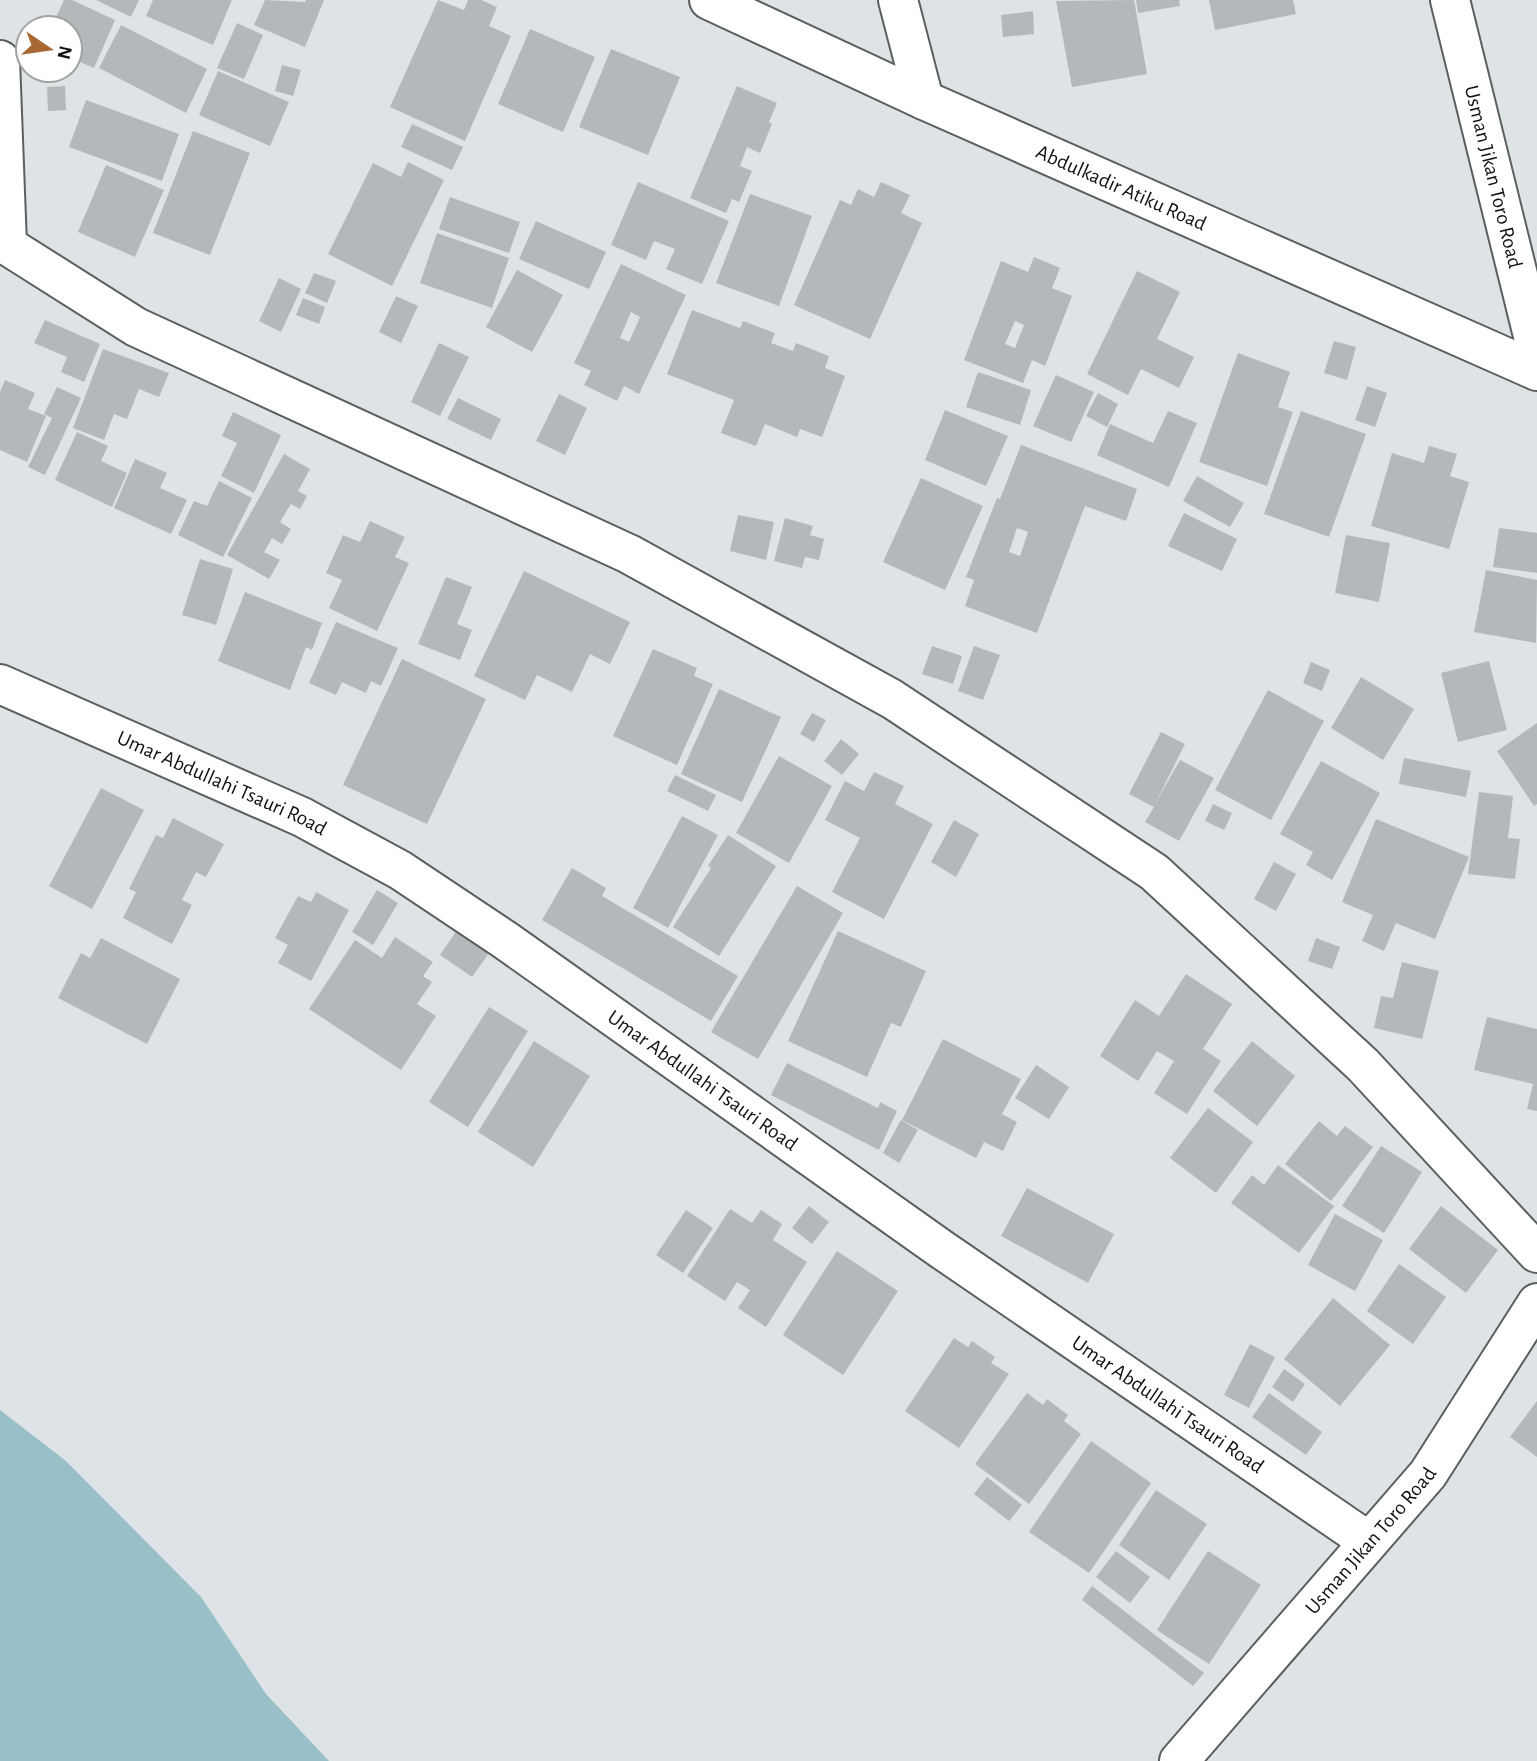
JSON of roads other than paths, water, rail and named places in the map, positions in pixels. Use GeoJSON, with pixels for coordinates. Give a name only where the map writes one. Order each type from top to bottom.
{"type":"FeatureCollection","features":[{"type":"Feature","properties":{"kind":"street","name":"Abdulkadir Atiku Road"},"geometry":{"type":"LineString","coordinates":[[709,0],[924,100],[1537,372]]}},
{"type":"Feature","properties":{"kind":"street"},"geometry":{"type":"LineString","coordinates":[[898,0],[924,100]]}},
{"type":"Feature","properties":{"kind":"street","name":"Usman Jikan Toro Road"},"geometry":{"type":"LineString","coordinates":[[1450,0],[1537,352]]}},
{"type":"Feature","properties":{"kind":"street"},"geometry":{"type":"LineString","coordinates":[[0,60],[4,243],[136,327],[629,554],[892,699],[1154,872],[1363,1065],[1537,1253]]}},
{"type":"Feature","properties":{"kind":"street","name":"Umar Abdullahi Tsauri Road"},"geometry":{"type":"LineString","coordinates":[[0,684],[302,817],[400,870],[505,940],[941,1249],[1368,1541]]}},
{"type":"Feature","properties":{"kind":"street","name":"Usman Jikan Toro Road"},"geometry":{"type":"LineString","coordinates":[[1179,1761],[1428,1474],[1537,1303]]}},
{"type":"Feature","properties":{"kind":"water"},"geometry":{"type":"Polygon","coordinates":[[[0,1410],[66,1461],[201,1597],[266,1694],[329,1761],[0,1761],[0,1410]]]}}]}
